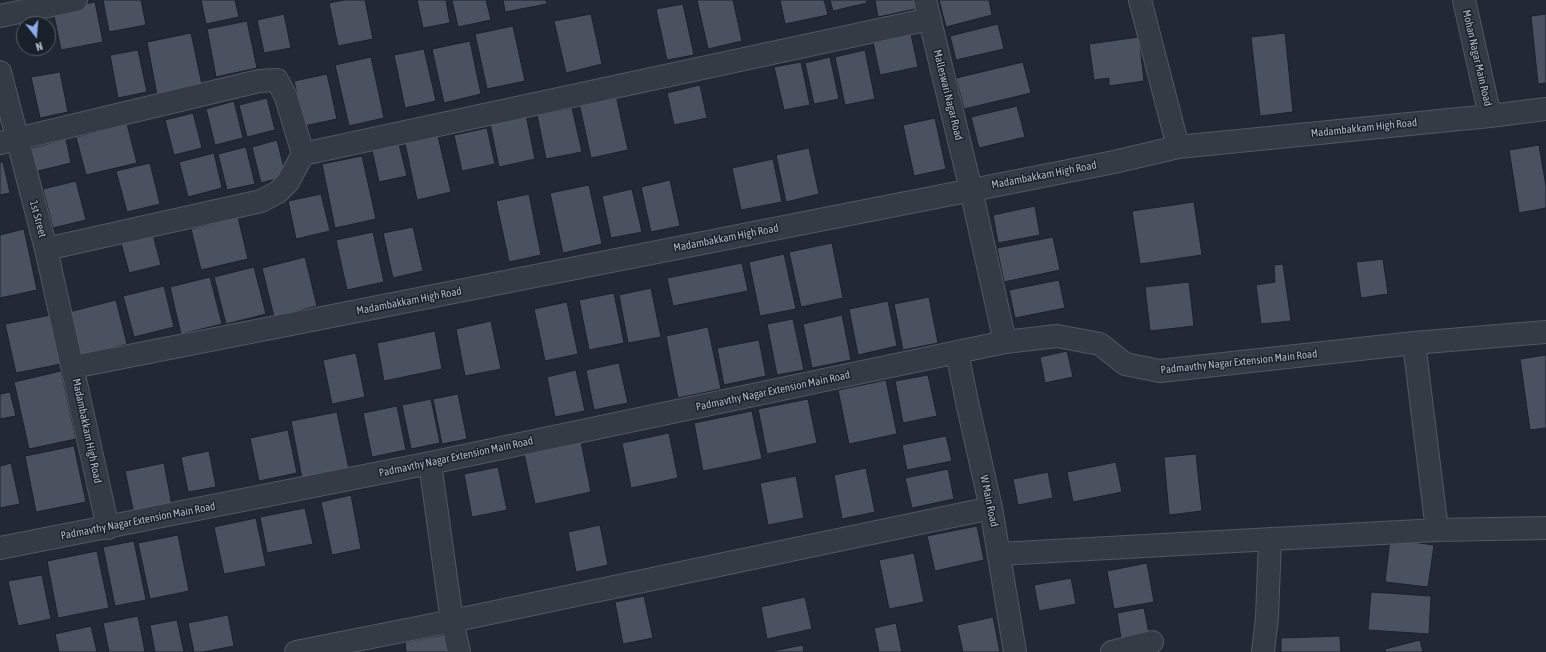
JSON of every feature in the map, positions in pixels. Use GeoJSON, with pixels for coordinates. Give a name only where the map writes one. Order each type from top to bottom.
{"type":"FeatureCollection","features":[{"type":"Feature","properties":{"kind":"street"},"geometry":{"type":"LineString","coordinates":[[0,16],[76,0]]}},
{"type":"Feature","properties":{"kind":"street"},"geometry":{"type":"LineString","coordinates":[[1140,0],[1178,147]]}},
{"type":"Feature","properties":{"kind":"street","name":"Mohan Nagar Main Road"},"geometry":{"type":"LineString","coordinates":[[1464,0],[1490,116]]}},
{"type":"Feature","properties":{"kind":"street"},"geometry":{"type":"LineString","coordinates":[[303,154],[927,10]]}},
{"type":"Feature","properties":{"kind":"street","name":"Malleswari Nagar Road"},"geometry":{"type":"LineString","coordinates":[[927,10],[971,190],[1005,342]]}},
{"type":"Feature","properties":{"kind":"street","name":"1st Street"},"geometry":{"type":"LineString","coordinates":[[0,72],[8,141],[46,249],[73,366]]}},
{"type":"Feature","properties":{"kind":"street"},"geometry":{"type":"LineString","coordinates":[[8,141],[259,81],[277,80],[286,97],[303,154],[288,182],[278,192],[261,201],[46,249]]}},
{"type":"Feature","properties":{"kind":"street","name":"Madambakkam High Road"},"geometry":{"type":"LineString","coordinates":[[108,528],[73,366],[1114,162],[1178,147],[1490,116],[1546,109]]}},
{"type":"Feature","properties":{"kind":"street","name":"Padmavthy Nagar Extension Main Road"},"geometry":{"type":"LineString","coordinates":[[0,548],[108,528],[430,463],[1005,342],[1057,336],[1100,344],[1125,364],[1160,371],[1414,343],[1546,332]]}},
{"type":"Feature","properties":{"kind":"street"},"geometry":{"type":"LineString","coordinates":[[1414,343],[1437,530]]}},
{"type":"Feature","properties":{"kind":"street","name":"W Main Road"},"geometry":{"type":"LineString","coordinates":[[957,352],[991,508],[1015,652]]}},
{"type":"Feature","properties":{"kind":"street"},"geometry":{"type":"LineString","coordinates":[[430,463],[452,621],[459,652]]}},
{"type":"Feature","properties":{"kind":"street"},"geometry":{"type":"LineString","coordinates":[[303,651],[991,508]]}},
{"type":"Feature","properties":{"kind":"street"},"geometry":{"type":"LineString","coordinates":[[999,554],[1437,530],[1546,528]]}},
{"type":"Feature","properties":{"kind":"street"},"geometry":{"type":"LineString","coordinates":[[1263,652],[1267,617],[1270,539]]}},
{"type":"Feature","properties":{"kind":"street"},"geometry":{"type":"LineString","coordinates":[[1112,652],[1152,642]]}},
{"type":"Feature","properties":{"kind":"building"},"geometry":{"type":"Polygon","coordinates":[[[103,0],[141,0],[146,25],[109,32],[103,0]]]}},
{"type":"Feature","properties":{"kind":"building"},"geometry":{"type":"Polygon","coordinates":[[[201,0],[235,0],[239,17],[206,24],[201,0]]]}},
{"type":"Feature","properties":{"kind":"building"},"geometry":{"type":"Polygon","coordinates":[[[344,0],[365,0],[373,39],[338,46],[329,3],[344,0]]]}},
{"type":"Feature","properties":{"kind":"building"},"geometry":{"type":"Polygon","coordinates":[[[417,0],[446,0],[450,23],[423,28],[417,0]]]}},
{"type":"Feature","properties":{"kind":"building"},"geometry":{"type":"Polygon","coordinates":[[[452,0],[486,0],[491,20],[458,27],[452,0]]]}},
{"type":"Feature","properties":{"kind":"building"},"geometry":{"type":"Polygon","coordinates":[[[503,0],[546,0],[547,4],[505,12],[503,0]]]}},
{"type":"Feature","properties":{"kind":"building"},"geometry":{"type":"Polygon","coordinates":[[[697,0],[733,0],[742,41],[708,49],[697,0]]]}},
{"type":"Feature","properties":{"kind":"building"},"geometry":{"type":"Polygon","coordinates":[[[780,0],[824,0],[828,15],[785,24],[780,0]]]}},
{"type":"Feature","properties":{"kind":"building"},"geometry":{"type":"Polygon","coordinates":[[[830,0],[866,0],[867,3],[833,11],[830,0]]]}},
{"type":"Feature","properties":{"kind":"building"},"geometry":{"type":"Polygon","coordinates":[[[875,0],[918,0],[920,8],[878,17],[875,0]]]}},
{"type":"Feature","properties":{"kind":"building"},"geometry":{"type":"Polygon","coordinates":[[[939,0],[989,0],[992,15],[946,27],[939,0]]]}},
{"type":"Feature","properties":{"kind":"building"},"geometry":{"type":"Polygon","coordinates":[[[95,2],[103,42],[61,50],[56,26],[56,16],[54,16],[53,11],[95,2]]]}},
{"type":"Feature","properties":{"kind":"building"},"geometry":{"type":"Polygon","coordinates":[[[683,4],[694,55],[667,60],[656,9],[683,4]]]}},
{"type":"Feature","properties":{"kind":"building"},"geometry":{"type":"Polygon","coordinates":[[[284,14],[291,48],[264,53],[257,20],[284,14]]]}},
{"type":"Feature","properties":{"kind":"building"},"geometry":{"type":"Polygon","coordinates":[[[591,14],[602,64],[566,73],[554,21],[591,14]]]}},
{"type":"Feature","properties":{"kind":"building"},"geometry":{"type":"Polygon","coordinates":[[[1546,14],[1546,83],[1538,84],[1531,16],[1546,14]]]}},
{"type":"Feature","properties":{"kind":"building"},"geometry":{"type":"Polygon","coordinates":[[[247,21],[257,68],[216,77],[207,29],[247,21]]]}},
{"type":"Feature","properties":{"kind":"building"},"geometry":{"type":"Polygon","coordinates":[[[998,24],[1004,49],[956,60],[950,36],[998,24]]]}},
{"type":"Feature","properties":{"kind":"building"},"geometry":{"type":"Polygon","coordinates":[[[513,26],[525,81],[487,89],[475,34],[513,26]]]}},
{"type":"Feature","properties":{"kind":"building"},"geometry":{"type":"Polygon","coordinates":[[[191,33],[202,85],[157,95],[147,42],[191,33]]]}},
{"type":"Feature","properties":{"kind":"building"},"geometry":{"type":"Polygon","coordinates":[[[1285,33],[1293,112],[1260,116],[1251,37],[1285,33]]]}},
{"type":"Feature","properties":{"kind":"building"},"geometry":{"type":"Polygon","coordinates":[[[911,34],[918,67],[880,75],[873,42],[911,34]]]}},
{"type":"Feature","properties":{"kind":"building"},"geometry":{"type":"Polygon","coordinates":[[[1139,37],[1144,81],[1109,86],[1109,78],[1094,80],[1089,44],[1139,37]]]}},
{"type":"Feature","properties":{"kind":"building"},"geometry":{"type":"Polygon","coordinates":[[[470,41],[481,94],[444,103],[432,49],[470,41]]]}},
{"type":"Feature","properties":{"kind":"building"},"geometry":{"type":"Polygon","coordinates":[[[424,49],[436,101],[405,108],[394,55],[424,49]]]}},
{"type":"Feature","properties":{"kind":"building"},"geometry":{"type":"Polygon","coordinates":[[[138,50],[147,92],[118,98],[110,55],[138,50]]]}},
{"type":"Feature","properties":{"kind":"building"},"geometry":{"type":"Polygon","coordinates":[[[865,50],[875,99],[845,105],[835,57],[865,50]]]}},
{"type":"Feature","properties":{"kind":"building"},"geometry":{"type":"Polygon","coordinates":[[[371,57],[384,118],[349,126],[335,65],[371,57]]]}},
{"type":"Feature","properties":{"kind":"building"},"geometry":{"type":"Polygon","coordinates":[[[830,57],[839,99],[814,104],[805,63],[830,57]]]}},
{"type":"Feature","properties":{"kind":"building"},"geometry":{"type":"Polygon","coordinates":[[[801,62],[810,105],[784,110],[774,67],[801,62]]]}},
{"type":"Feature","properties":{"kind":"building"},"geometry":{"type":"Polygon","coordinates":[[[1023,62],[1031,93],[964,109],[956,78],[1023,62]]]}},
{"type":"Feature","properties":{"kind":"building"},"geometry":{"type":"Polygon","coordinates":[[[60,72],[68,112],[40,118],[31,77],[60,72]]]}},
{"type":"Feature","properties":{"kind":"building"},"geometry":{"type":"Polygon","coordinates":[[[327,74],[337,119],[304,126],[294,81],[327,74]]]}},
{"type":"Feature","properties":{"kind":"building"},"geometry":{"type":"Polygon","coordinates":[[[700,85],[707,118],[674,125],[667,93],[700,85]]]}},
{"type":"Feature","properties":{"kind":"building"},"geometry":{"type":"Polygon","coordinates":[[[616,95],[628,150],[591,158],[579,103],[616,95]]]}},
{"type":"Feature","properties":{"kind":"building"},"geometry":{"type":"Polygon","coordinates":[[[267,98],[275,130],[247,137],[239,105],[267,98]]]}},
{"type":"Feature","properties":{"kind":"building"},"geometry":{"type":"Polygon","coordinates":[[[234,101],[243,138],[215,145],[206,109],[234,101]]]}},
{"type":"Feature","properties":{"kind":"building"},"geometry":{"type":"Polygon","coordinates":[[[1017,106],[1025,137],[979,148],[971,117],[1017,106]]]}},
{"type":"Feature","properties":{"kind":"building"},"geometry":{"type":"Polygon","coordinates":[[[572,108],[582,152],[546,159],[537,115],[572,108]]]}},
{"type":"Feature","properties":{"kind":"building"},"geometry":{"type":"Polygon","coordinates":[[[193,113],[202,148],[174,155],[165,120],[193,113]]]}},
{"type":"Feature","properties":{"kind":"building"},"geometry":{"type":"Polygon","coordinates":[[[526,115],[535,159],[499,167],[490,123],[526,115]]]}},
{"type":"Feature","properties":{"kind":"building"},"geometry":{"type":"Polygon","coordinates":[[[935,118],[946,169],[914,176],[903,125],[935,118]]]}},
{"type":"Feature","properties":{"kind":"building"},"geometry":{"type":"Polygon","coordinates":[[[127,124],[137,163],[86,175],[76,137],[127,124]]]}},
{"type":"Feature","properties":{"kind":"building"},"geometry":{"type":"Polygon","coordinates":[[[487,128],[495,164],[462,171],[454,135],[487,128]]]}},
{"type":"Feature","properties":{"kind":"building"},"geometry":{"type":"Polygon","coordinates":[[[438,136],[451,192],[417,200],[405,143],[438,136]]]}},
{"type":"Feature","properties":{"kind":"building"},"geometry":{"type":"Polygon","coordinates":[[[66,139],[71,163],[34,172],[28,149],[66,139]]]}},
{"type":"Feature","properties":{"kind":"building"},"geometry":{"type":"Polygon","coordinates":[[[277,140],[286,176],[261,183],[252,147],[277,140]]]}},
{"type":"Feature","properties":{"kind":"building"},"geometry":{"type":"Polygon","coordinates":[[[399,144],[407,176],[379,182],[372,150],[399,144]]]}},
{"type":"Feature","properties":{"kind":"building"},"geometry":{"type":"Polygon","coordinates":[[[1539,145],[1546,186],[1546,208],[1519,213],[1509,150],[1539,145]]]}},
{"type":"Feature","properties":{"kind":"building"},"geometry":{"type":"Polygon","coordinates":[[[246,147],[255,184],[227,190],[218,154],[246,147]]]}},
{"type":"Feature","properties":{"kind":"building"},"geometry":{"type":"Polygon","coordinates":[[[809,148],[819,194],[786,202],[776,155],[809,148]]]}},
{"type":"Feature","properties":{"kind":"building"},"geometry":{"type":"Polygon","coordinates":[[[214,153],[222,188],[188,197],[179,162],[214,153]]]}},
{"type":"Feature","properties":{"kind":"building"},"geometry":{"type":"Polygon","coordinates":[[[362,156],[376,219],[335,228],[322,164],[362,156]]]}},
{"type":"Feature","properties":{"kind":"building"},"geometry":{"type":"Polygon","coordinates":[[[773,159],[782,202],[741,210],[732,168],[773,159]]]}},
{"type":"Feature","properties":{"kind":"building"},"geometry":{"type":"Polygon","coordinates":[[[0,162],[3,162],[10,193],[0,195],[0,162]]]}},
{"type":"Feature","properties":{"kind":"building"},"geometry":{"type":"Polygon","coordinates":[[[150,163],[160,204],[127,212],[116,171],[150,163]]]}},
{"type":"Feature","properties":{"kind":"building"},"geometry":{"type":"Polygon","coordinates":[[[670,180],[680,226],[651,232],[641,187],[670,180]]]}},
{"type":"Feature","properties":{"kind":"building"},"geometry":{"type":"Polygon","coordinates":[[[76,181],[86,220],[53,228],[43,189],[76,181]]]}},
{"type":"Feature","properties":{"kind":"building"},"geometry":{"type":"Polygon","coordinates":[[[589,185],[602,244],[563,253],[550,193],[589,185]]]}},
{"type":"Feature","properties":{"kind":"building"},"geometry":{"type":"Polygon","coordinates":[[[632,189],[642,232],[611,238],[602,196],[632,189]]]}},
{"type":"Feature","properties":{"kind":"building"},"geometry":{"type":"Polygon","coordinates":[[[321,194],[330,231],[296,239],[288,201],[321,194]]]}},
{"type":"Feature","properties":{"kind":"building"},"geometry":{"type":"Polygon","coordinates":[[[529,194],[541,255],[509,262],[496,201],[529,194]]]}},
{"type":"Feature","properties":{"kind":"building"},"geometry":{"type":"Polygon","coordinates":[[[1194,202],[1202,255],[1140,264],[1132,211],[1194,202]]]}},
{"type":"Feature","properties":{"kind":"building"},"geometry":{"type":"Polygon","coordinates":[[[1035,206],[1040,235],[998,243],[993,215],[1035,206]]]}},
{"type":"Feature","properties":{"kind":"building"},"geometry":{"type":"Polygon","coordinates":[[[238,217],[248,259],[201,270],[191,229],[238,217]]]}},
{"type":"Feature","properties":{"kind":"building"},"geometry":{"type":"Polygon","coordinates":[[[413,227],[423,271],[393,278],[383,233],[413,227]]]}},
{"type":"Feature","properties":{"kind":"building"},"geometry":{"type":"Polygon","coordinates":[[[24,229],[37,290],[0,298],[0,235],[24,229]]]}},
{"type":"Feature","properties":{"kind":"building"},"geometry":{"type":"Polygon","coordinates":[[[152,231],[161,265],[129,273],[120,239],[152,231]]]}},
{"type":"Feature","properties":{"kind":"building"},"geometry":{"type":"Polygon","coordinates":[[[373,232],[384,282],[347,290],[336,240],[373,232]]]}},
{"type":"Feature","properties":{"kind":"building"},"geometry":{"type":"Polygon","coordinates":[[[1053,237],[1060,270],[1004,282],[997,248],[1053,237]]]}},
{"type":"Feature","properties":{"kind":"building"},"geometry":{"type":"Polygon","coordinates":[[[832,243],[843,298],[801,307],[789,252],[832,243]]]}},
{"type":"Feature","properties":{"kind":"building"},"geometry":{"type":"Polygon","coordinates":[[[784,254],[796,309],[760,316],[749,262],[784,254]]]}},
{"type":"Feature","properties":{"kind":"building"},"geometry":{"type":"Polygon","coordinates":[[[305,257],[317,306],[274,317],[262,268],[305,257]]]}},
{"type":"Feature","properties":{"kind":"building"},"geometry":{"type":"Polygon","coordinates":[[[1383,259],[1388,294],[1361,298],[1356,262],[1383,259]]]}},
{"type":"Feature","properties":{"kind":"building"},"geometry":{"type":"Polygon","coordinates":[[[742,263],[748,291],[673,306],[667,278],[742,263]]]}},
{"type":"Feature","properties":{"kind":"building"},"geometry":{"type":"Polygon","coordinates":[[[1283,264],[1291,321],[1261,324],[1256,285],[1275,282],[1274,265],[1283,264]]]}},
{"type":"Feature","properties":{"kind":"building"},"geometry":{"type":"Polygon","coordinates":[[[254,267],[266,314],[226,324],[214,277],[254,267]]]}},
{"type":"Feature","properties":{"kind":"building"},"geometry":{"type":"Polygon","coordinates":[[[210,277],[222,324],[181,334],[170,287],[210,277]]]}},
{"type":"Feature","properties":{"kind":"building"},"geometry":{"type":"Polygon","coordinates":[[[1059,280],[1065,308],[1015,318],[1009,290],[1059,280]]]}},
{"type":"Feature","properties":{"kind":"building"},"geometry":{"type":"Polygon","coordinates":[[[1189,282],[1194,326],[1150,331],[1145,287],[1189,282]]]}},
{"type":"Feature","properties":{"kind":"building"},"geometry":{"type":"Polygon","coordinates":[[[164,286],[174,327],[134,337],[123,296],[164,286]]]}},
{"type":"Feature","properties":{"kind":"building"},"geometry":{"type":"Polygon","coordinates":[[[651,288],[661,337],[628,343],[619,295],[651,288]]]}},
{"type":"Feature","properties":{"kind":"building"},"geometry":{"type":"Polygon","coordinates":[[[614,293],[624,343],[589,350],[579,300],[614,293]]]}},
{"type":"Feature","properties":{"kind":"building"},"geometry":{"type":"Polygon","coordinates":[[[929,297],[938,343],[903,350],[894,304],[929,297]]]}},
{"type":"Feature","properties":{"kind":"building"},"geometry":{"type":"Polygon","coordinates":[[[116,300],[127,344],[76,357],[65,313],[116,300]]]}},
{"type":"Feature","properties":{"kind":"building"},"geometry":{"type":"Polygon","coordinates":[[[888,301],[897,346],[858,355],[849,309],[888,301]]]}},
{"type":"Feature","properties":{"kind":"building"},"geometry":{"type":"Polygon","coordinates":[[[567,302],[578,354],[545,361],[534,309],[567,302]]]}},
{"type":"Feature","properties":{"kind":"building"},"geometry":{"type":"Polygon","coordinates":[[[56,314],[66,363],[16,373],[5,324],[56,314]]]}},
{"type":"Feature","properties":{"kind":"building"},"geometry":{"type":"Polygon","coordinates":[[[842,315],[851,360],[812,368],[803,324],[842,315]]]}},
{"type":"Feature","properties":{"kind":"building"},"geometry":{"type":"Polygon","coordinates":[[[793,319],[804,370],[777,375],[767,324],[793,319]]]}},
{"type":"Feature","properties":{"kind":"building"},"geometry":{"type":"Polygon","coordinates":[[[491,321],[501,369],[465,376],[456,329],[491,321]]]}},
{"type":"Feature","properties":{"kind":"building"},"geometry":{"type":"Polygon","coordinates":[[[708,327],[721,389],[678,398],[666,336],[708,327]]]}},
{"type":"Feature","properties":{"kind":"building"},"geometry":{"type":"Polygon","coordinates":[[[435,331],[442,369],[384,381],[377,343],[435,331]]]}},
{"type":"Feature","properties":{"kind":"building"},"geometry":{"type":"Polygon","coordinates":[[[759,340],[766,376],[724,385],[717,348],[759,340]]]}},
{"type":"Feature","properties":{"kind":"building"},"geometry":{"type":"Polygon","coordinates":[[[1067,351],[1073,377],[1045,383],[1040,357],[1067,351]]]}},
{"type":"Feature","properties":{"kind":"building"},"geometry":{"type":"Polygon","coordinates":[[[356,353],[365,397],[332,404],[323,360],[356,353]]]}},
{"type":"Feature","properties":{"kind":"building"},"geometry":{"type":"Polygon","coordinates":[[[1546,355],[1546,428],[1530,430],[1520,359],[1546,355]]]}},
{"type":"Feature","properties":{"kind":"building"},"geometry":{"type":"Polygon","coordinates":[[[619,363],[628,403],[594,410],[586,370],[619,363]]]}},
{"type":"Feature","properties":{"kind":"building"},"geometry":{"type":"Polygon","coordinates":[[[576,370],[585,411],[555,417],[547,377],[576,370]]]}},
{"type":"Feature","properties":{"kind":"building"},"geometry":{"type":"Polygon","coordinates":[[[61,371],[76,439],[29,449],[14,382],[61,371]]]}},
{"type":"Feature","properties":{"kind":"building"},"geometry":{"type":"Polygon","coordinates":[[[928,375],[937,416],[903,423],[895,381],[928,375]]]}},
{"type":"Feature","properties":{"kind":"building"},"geometry":{"type":"Polygon","coordinates":[[[886,380],[897,434],[849,444],[838,390],[886,380]]]}},
{"type":"Feature","properties":{"kind":"building"},"geometry":{"type":"Polygon","coordinates":[[[10,392],[16,416],[0,419],[0,394],[10,392]]]}},
{"type":"Feature","properties":{"kind":"building"},"geometry":{"type":"Polygon","coordinates":[[[458,394],[467,439],[442,444],[433,399],[458,394]]]}},
{"type":"Feature","properties":{"kind":"building"},"geometry":{"type":"Polygon","coordinates":[[[431,399],[440,443],[411,449],[402,405],[431,399]]]}},
{"type":"Feature","properties":{"kind":"building"},"geometry":{"type":"Polygon","coordinates":[[[808,399],[817,443],[767,454],[758,409],[808,399]]]}},
{"type":"Feature","properties":{"kind":"building"},"geometry":{"type":"Polygon","coordinates":[[[397,406],[406,450],[372,457],[363,413],[397,406]]]}},
{"type":"Feature","properties":{"kind":"building"},"geometry":{"type":"Polygon","coordinates":[[[752,411],[762,459],[703,471],[694,423],[752,411]]]}},
{"type":"Feature","properties":{"kind":"building"},"geometry":{"type":"Polygon","coordinates":[[[337,412],[349,469],[302,478],[291,421],[337,412]]]}},
{"type":"Feature","properties":{"kind":"building"},"geometry":{"type":"Polygon","coordinates":[[[288,430],[297,473],[259,481],[250,438],[288,430]]]}},
{"type":"Feature","properties":{"kind":"building"},"geometry":{"type":"Polygon","coordinates":[[[669,433],[678,478],[631,488],[622,443],[669,433]]]}},
{"type":"Feature","properties":{"kind":"building"},"geometry":{"type":"Polygon","coordinates":[[[946,436],[952,461],[907,470],[902,445],[946,436]]]}},
{"type":"Feature","properties":{"kind":"building"},"geometry":{"type":"Polygon","coordinates":[[[580,437],[591,492],[535,504],[523,449],[580,437]]]}},
{"type":"Feature","properties":{"kind":"building"},"geometry":{"type":"Polygon","coordinates":[[[74,446],[86,502],[36,512],[25,456],[74,446]]]}},
{"type":"Feature","properties":{"kind":"building"},"geometry":{"type":"Polygon","coordinates":[[[209,451],[216,487],[188,492],[181,457],[209,451]]]}},
{"type":"Feature","properties":{"kind":"building"},"geometry":{"type":"Polygon","coordinates":[[[1196,454],[1202,511],[1169,515],[1164,457],[1196,454]]]}},
{"type":"Feature","properties":{"kind":"building"},"geometry":{"type":"Polygon","coordinates":[[[1116,462],[1122,492],[1073,502],[1067,472],[1116,462]]]}},
{"type":"Feature","properties":{"kind":"building"},"geometry":{"type":"Polygon","coordinates":[[[11,463],[20,504],[0,508],[0,466],[11,463]]]}},
{"type":"Feature","properties":{"kind":"building"},"geometry":{"type":"Polygon","coordinates":[[[164,463],[172,506],[134,514],[125,471],[164,463]]]}},
{"type":"Feature","properties":{"kind":"building"},"geometry":{"type":"Polygon","coordinates":[[[498,467],[507,510],[472,517],[464,474],[498,467]]]}},
{"type":"Feature","properties":{"kind":"building"},"geometry":{"type":"Polygon","coordinates":[[[866,468],[875,512],[842,519],[834,475],[866,468]]]}},
{"type":"Feature","properties":{"kind":"building"},"geometry":{"type":"Polygon","coordinates":[[[948,469],[954,499],[912,508],[905,478],[948,469]]]}},
{"type":"Feature","properties":{"kind":"building"},"geometry":{"type":"Polygon","coordinates":[[[1048,472],[1053,498],[1018,505],[1013,479],[1048,472]]]}},
{"type":"Feature","properties":{"kind":"building"},"geometry":{"type":"Polygon","coordinates":[[[796,476],[804,518],[768,525],[760,483],[796,476]]]}},
{"type":"Feature","properties":{"kind":"building"},"geometry":{"type":"Polygon","coordinates":[[[351,495],[361,549],[332,555],[321,502],[351,495]]]}},
{"type":"Feature","properties":{"kind":"building"},"geometry":{"type":"Polygon","coordinates":[[[305,508],[313,544],[267,553],[260,517],[305,508]]]}},
{"type":"Feature","properties":{"kind":"building"},"geometry":{"type":"Polygon","coordinates":[[[256,518],[266,566],[224,574],[214,527],[256,518]]]}},
{"type":"Feature","properties":{"kind":"building"},"geometry":{"type":"Polygon","coordinates":[[[600,525],[608,565],[576,572],[568,532],[600,525]]]}},
{"type":"Feature","properties":{"kind":"building"},"geometry":{"type":"Polygon","coordinates":[[[977,526],[984,560],[935,571],[927,536],[977,526]]]}},
{"type":"Feature","properties":{"kind":"building"},"geometry":{"type":"Polygon","coordinates":[[[178,535],[189,591],[150,599],[138,543],[178,535]]]}},
{"type":"Feature","properties":{"kind":"building"},"geometry":{"type":"Polygon","coordinates":[[[1390,539],[1434,545],[1428,587],[1385,582],[1390,539]]]}},
{"type":"Feature","properties":{"kind":"building"},"geometry":{"type":"Polygon","coordinates":[[[134,541],[146,600],[115,606],[103,547],[134,541]]]}},
{"type":"Feature","properties":{"kind":"building"},"geometry":{"type":"Polygon","coordinates":[[[97,551],[109,608],[58,618],[47,561],[97,551]]]}},
{"type":"Feature","properties":{"kind":"building"},"geometry":{"type":"Polygon","coordinates":[[[914,553],[924,602],[889,609],[879,560],[914,553]]]}},
{"type":"Feature","properties":{"kind":"building"},"geometry":{"type":"Polygon","coordinates":[[[1147,563],[1154,602],[1114,609],[1107,571],[1147,563]]]}},
{"type":"Feature","properties":{"kind":"building"},"geometry":{"type":"Polygon","coordinates":[[[42,575],[51,619],[18,626],[8,581],[42,575]]]}},
{"type":"Feature","properties":{"kind":"building"},"geometry":{"type":"Polygon","coordinates":[[[1071,578],[1076,604],[1039,611],[1034,585],[1071,578]]]}},
{"type":"Feature","properties":{"kind":"building"},"geometry":{"type":"Polygon","coordinates":[[[1371,592],[1431,596],[1429,634],[1368,630],[1371,592]]]}},
{"type":"Feature","properties":{"kind":"building"},"geometry":{"type":"Polygon","coordinates":[[[644,596],[653,638],[623,644],[615,602],[644,596]]]}},
{"type":"Feature","properties":{"kind":"building"},"geometry":{"type":"Polygon","coordinates":[[[805,597],[812,629],[767,639],[761,607],[805,597]]]}},
{"type":"Feature","properties":{"kind":"building"},"geometry":{"type":"Polygon","coordinates":[[[1144,608],[1149,633],[1121,638],[1117,613],[1144,608]]]}},
{"type":"Feature","properties":{"kind":"building"},"geometry":{"type":"Polygon","coordinates":[[[228,615],[234,646],[203,652],[194,652],[188,623],[228,615]]]}},
{"type":"Feature","properties":{"kind":"building"},"geometry":{"type":"Polygon","coordinates":[[[138,616],[145,652],[109,652],[103,623],[138,616]]]}},
{"type":"Feature","properties":{"kind":"building"},"geometry":{"type":"Polygon","coordinates":[[[993,617],[1000,652],[963,652],[957,625],[993,617]]]}},
{"type":"Feature","properties":{"kind":"building"},"geometry":{"type":"Polygon","coordinates":[[[177,620],[184,652],[155,652],[150,625],[177,620]]]}},
{"type":"Feature","properties":{"kind":"building"},"geometry":{"type":"Polygon","coordinates":[[[896,623],[902,652],[879,652],[874,628],[896,623]]]}},
{"type":"Feature","properties":{"kind":"building"},"geometry":{"type":"Polygon","coordinates":[[[91,626],[97,652],[59,652],[55,634],[91,626]]]}},
{"type":"Feature","properties":{"kind":"building"},"geometry":{"type":"Polygon","coordinates":[[[449,634],[453,652],[406,652],[405,642],[449,634]]]}},
{"type":"Feature","properties":{"kind":"building"},"geometry":{"type":"Polygon","coordinates":[[[1340,636],[1341,652],[1281,652],[1281,638],[1340,636]]]}},
{"type":"Feature","properties":{"kind":"building"},"geometry":{"type":"Polygon","coordinates":[[[1420,640],[1423,652],[1386,652],[1385,649],[1420,640]]]}},
{"type":"Feature","properties":{"kind":"building"},"geometry":{"type":"Polygon","coordinates":[[[803,645],[804,652],[773,652],[773,651],[803,645]]]}}]}
